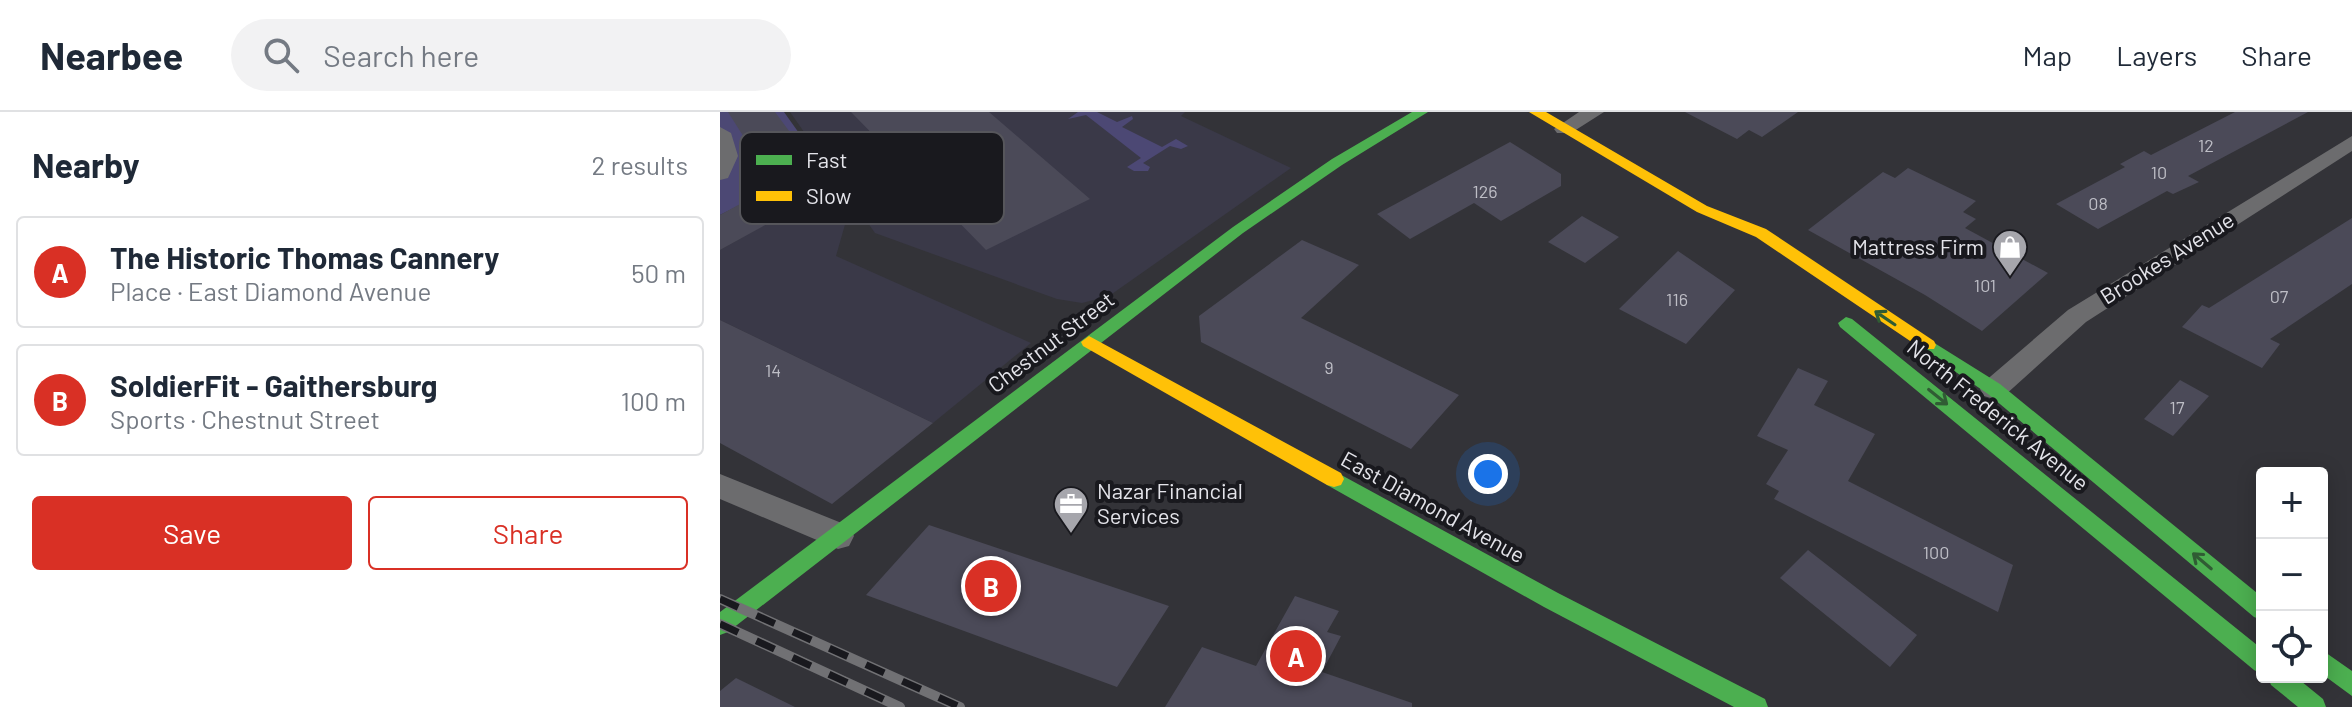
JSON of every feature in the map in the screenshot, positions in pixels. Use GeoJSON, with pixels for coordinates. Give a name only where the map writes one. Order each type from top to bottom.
{"type":"FeatureCollection","features":[{"type":"Feature","properties":{"kind":"street","name":"Chestnut Street"},"geometry":{"type":"LineString","coordinates":[[720,625],[1089,342],[1277,203],[1421,112]]}},
{"type":"Feature","properties":{"kind":"street","name":"North Frederick Avenue"},"geometry":{"type":"LineString","coordinates":[[1536,112],[1702,209],[1761,233],[1994,389],[2256,605]]}},
{"type":"Feature","properties":{"kind":"street"},"geometry":{"type":"LineString","coordinates":[[1564,129],[1594,112]]}},
{"type":"Feature","properties":{"kind":"street"},"geometry":{"type":"LineString","coordinates":[[720,133],[727,156],[720,173]]}},
{"type":"Feature","properties":{"kind":"street","name":"Brookes Avenue"},"geometry":{"type":"LineString","coordinates":[[1994,389],[2077,316],[2352,142]]}},
{"type":"Feature","properties":{"kind":"street","name":"North Frederick Avenue"},"geometry":{"type":"LineString","coordinates":[[1702,209],[1720,234]]}},
{"type":"Feature","properties":{"kind":"street","name":"North Frederick Avenue"},"geometry":{"type":"LineString","coordinates":[[1833,314],[2256,658]]}},
{"type":"Feature","properties":{"kind":"street","name":"East Diamond Avenue"},"geometry":{"type":"LineString","coordinates":[[1089,342],[1551,600],[1757,707]]}},
{"type":"Feature","properties":{"kind":"street"},"geometry":{"type":"LineString","coordinates":[[720,486],[838,536]]}},
{"type":"Feature","properties":{"kind":"street"},"geometry":{"type":"LineString","coordinates":[[2328,665],[2352,685]]}},
{"type":"Feature","properties":{"kind":"street"},"geometry":{"type":"LineString","coordinates":[[2286,683],[2315,707]]}},
{"type":"Feature","properties":{"kind":"shaded area"},"geometry":{"type":"Polygon","coordinates":[[[720,112],[784,112],[798,132],[740,132],[740,205],[720,215],[720,112]]]}},
{"type":"Feature","properties":{"kind":"shaded area"},"geometry":{"type":"Polygon","coordinates":[[[790,112],[1185,112],[1181,116],[1291,168],[1109,296],[1082,303],[1057,299],[875,233],[869,224],[1004,224],[1004,132],[804,132],[790,112]]]}},
{"type":"Feature","properties":{"kind":"shaded area"},"geometry":{"type":"Polygon","coordinates":[[[1078,112],[1097,112],[1117,122],[1132,116],[1133,119],[1122,127],[1162,147],[1176,139],[1188,146],[1181,149],[1170,146],[1143,163],[1150,167],[1148,171],[1134,171],[1127,167],[1141,158],[1086,115],[1068,119],[1078,112]]]}},
{"type":"Feature","properties":{"kind":"shaded area"},"geometry":{"type":"Polygon","coordinates":[[[766,224],[845,224],[836,256],[1031,343],[933,423],[720,320],[720,250],[766,224]]]}},
{"type":"Feature","properties":{"kind":"building"},"geometry":{"type":"Polygon","coordinates":[[[728,112],[775,112],[790,132],[741,132],[728,112]]]}},
{"type":"Feature","properties":{"kind":"building"},"geometry":{"type":"Polygon","coordinates":[[[851,112],[989,112],[1090,199],[986,250],[961,224],[1004,224],[1004,132],[871,132],[851,112]]]}},
{"type":"Feature","properties":{"kind":"building"},"geometry":{"type":"Polygon","coordinates":[[[1685,112],[1798,112],[1762,137],[1749,130],[1737,139],[1685,112]]]}},
{"type":"Feature","properties":{"kind":"building"},"geometry":{"type":"Polygon","coordinates":[[[2235,112],[2308,112],[2188,176],[2199,182],[2173,194],[2167,191],[2098,229],[2056,204],[2125,167],[2120,164],[2144,151],[2151,155],[2235,112]]]}},
{"type":"Feature","properties":{"kind":"building"},"geometry":{"type":"Polygon","coordinates":[[[1510,142],[1561,174],[1561,186],[1501,221],[1474,203],[1410,239],[1377,214],[1510,142]]]}},
{"type":"Feature","properties":{"kind":"building"},"geometry":{"type":"Polygon","coordinates":[[[1908,168],[1976,201],[1963,212],[1976,219],[1965,228],[2048,273],[1982,331],[1925,295],[1808,230],[1883,172],[1895,178],[1908,168]]]}},
{"type":"Feature","properties":{"kind":"building"},"geometry":{"type":"Polygon","coordinates":[[[740,204],[740,224],[767,224],[720,250],[720,215],[740,204]]]}},
{"type":"Feature","properties":{"kind":"building"},"geometry":{"type":"Polygon","coordinates":[[[1582,216],[1619,237],[1585,263],[1548,242],[1582,216]]]}},
{"type":"Feature","properties":{"kind":"building"},"geometry":{"type":"Polygon","coordinates":[[[2352,218],[2352,284],[2270,339],[2280,344],[2262,368],[2182,327],[2202,305],[2209,308],[2352,218]]]}},
{"type":"Feature","properties":{"kind":"building"},"geometry":{"type":"Polygon","coordinates":[[[1302,240],[1359,265],[1301,318],[1459,395],[1411,449],[1201,342],[1199,316],[1302,240]]]}},
{"type":"Feature","properties":{"kind":"building"},"geometry":{"type":"Polygon","coordinates":[[[1678,251],[1735,290],[1686,344],[1619,309],[1678,251]]]}},
{"type":"Feature","properties":{"kind":"building"},"geometry":{"type":"Polygon","coordinates":[[[720,320],[933,423],[832,504],[720,443],[720,320]]]}},
{"type":"Feature","properties":{"kind":"building"},"geometry":{"type":"Polygon","coordinates":[[[1798,368],[1828,381],[1814,405],[1875,434],[1848,481],[2013,565],[1998,612],[1774,499],[1779,491],[1766,484],[1788,450],[1757,436],[1798,368]]]}},
{"type":"Feature","properties":{"kind":"building"},"geometry":{"type":"Polygon","coordinates":[[[2180,380],[2209,396],[2173,436],[2144,419],[2180,380]]]}},
{"type":"Feature","properties":{"kind":"building"},"geometry":{"type":"Polygon","coordinates":[[[929,525],[1169,606],[1117,687],[866,595],[929,525]]]}},
{"type":"Feature","properties":{"kind":"building"},"geometry":{"type":"Polygon","coordinates":[[[1808,550],[1917,635],[1890,667],[1780,578],[1808,550]]]}},
{"type":"Feature","properties":{"kind":"building"},"geometry":{"type":"Polygon","coordinates":[[[1295,596],[1339,611],[1327,632],[1341,636],[1322,672],[1412,703],[1412,707],[1165,707],[1202,647],[1256,666],[1295,596]]]}},
{"type":"Feature","properties":{"kind":"building"},"geometry":{"type":"Polygon","coordinates":[[[736,678],[795,707],[720,707],[720,691],[736,678]]]}},
{"type":"Feature","properties":{"kind":"railway"},"geometry":{"type":"LineString","coordinates":[[720,599],[960,707]]}},
{"type":"Feature","properties":{"kind":"railway"},"geometry":{"type":"LineString","coordinates":[[720,624],[900,707]]}},
{"type":"Feature","properties":{"kind":"traffic: fast"},"geometry":{"type":"LineString","coordinates":[[720,625],[1238,230],[1337,162],[1421,112]]}},
{"type":"Feature","properties":{"kind":"traffic: fast"},"geometry":{"type":"LineString","coordinates":[[1846,323],[2256,658]]}},
{"type":"Feature","properties":{"kind":"traffic: fast"},"geometry":{"type":"LineString","coordinates":[[1928,345],[1994,389],[2256,605]]}},
{"type":"Feature","properties":{"kind":"traffic: fast"},"geometry":{"type":"LineString","coordinates":[[1334,479],[1551,600],[1757,707]]}},
{"type":"Feature","properties":{"kind":"traffic: fast"},"geometry":{"type":"LineString","coordinates":[[2328,665],[2352,685]]}},
{"type":"Feature","properties":{"kind":"traffic: fast"},"geometry":{"type":"LineString","coordinates":[[2286,683],[2315,707]]}},
{"type":"Feature","properties":{"kind":"traffic: slow"},"geometry":{"type":"LineString","coordinates":[[1536,112],[1702,209],[1761,233],[1928,345]]}},
{"type":"Feature","properties":{"kind":"traffic: slow"},"geometry":{"type":"LineString","coordinates":[[1089,342],[1334,479]]}},
{"type":"Feature","properties":{"kind":"place","name":"Mattress Firm"},"geometry":{"type":"Point","coordinates":[2010,278]}},
{"type":"Feature","properties":{"kind":"place","name":"Nazar Financial Services"},"geometry":{"type":"Point","coordinates":[1071,535]}},
{"type":"Feature","properties":{"kind":"place","name":"SoldierFit - Gaithersburg"},"geometry":{"type":"Point","coordinates":[991,586]}},
{"type":"Feature","properties":{"kind":"place","name":"The Historic Thomas Cannery"},"geometry":{"type":"Point","coordinates":[1296,656]}}]}
